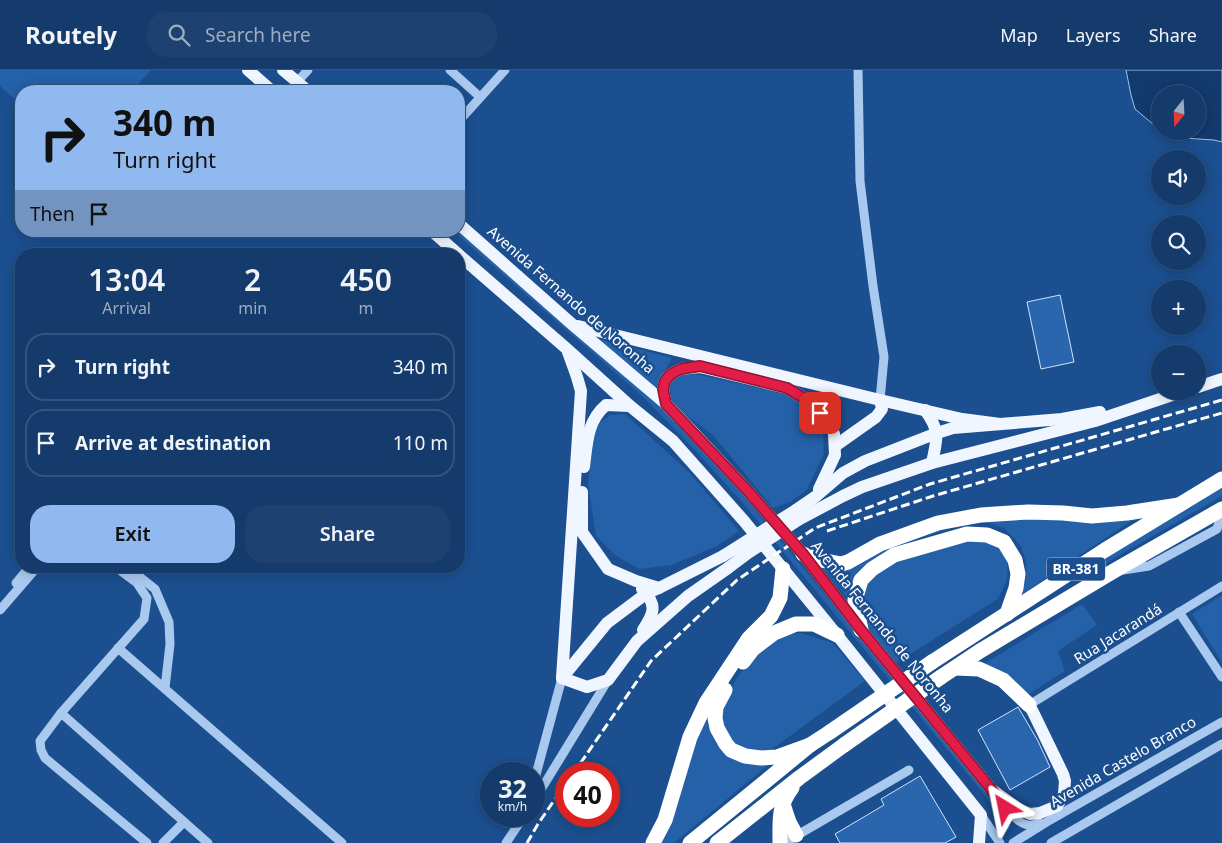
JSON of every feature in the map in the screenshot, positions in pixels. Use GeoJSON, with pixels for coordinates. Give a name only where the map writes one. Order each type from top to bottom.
{"type":"FeatureCollection","features":[{"type":"Feature","properties":{"kind":"highway","name":"BR-381"},"geometry":{"type":"LineString","coordinates":[[690,843],[810,745],[932,662],[1105,550],[1222,479]]}},
{"type":"Feature","properties":{"kind":"highway"},"geometry":{"type":"LineString","coordinates":[[803,554],[841,564],[880,544],[938,523],[981,515],[1028,512],[1092,516],[1179,505]]}},
{"type":"Feature","properties":{"kind":"highway","name":"BR-381"},"geometry":{"type":"LineString","coordinates":[[717,843],[844,745],[980,651],[1112,572],[1222,510]]}},
{"type":"Feature","properties":{"kind":"highway"},"geometry":{"type":"LineString","coordinates":[[861,630],[855,600],[862,580],[872,569],[894,555],[967,534],[987,535],[1004,542],[1015,560],[1018,574],[1016,588],[1007,614]]}},
{"type":"Feature","properties":{"kind":"highway"},"geometry":{"type":"LineString","coordinates":[[653,843],[665,820],[690,737],[706,703],[749,638],[771,616],[780,598],[783,569]]}},
{"type":"Feature","properties":{"kind":"highway"},"geometry":{"type":"LineString","coordinates":[[810,745],[777,757],[745,756],[731,750],[726,744],[717,728],[715,718],[716,707],[732,677],[753,649],[774,633],[796,624],[814,624],[837,634]]}},
{"type":"Feature","properties":{"kind":"highway"},"geometry":{"type":"LineString","coordinates":[[956,668],[979,669],[1003,680],[1028,706]]}},
{"type":"Feature","properties":{"kind":"highway"},"geometry":{"type":"LineString","coordinates":[[780,843],[780,812],[785,797],[799,778]]}},
{"type":"Feature","properties":{"kind":"highway"},"geometry":{"type":"LineString","coordinates":[[785,797],[784,807],[789,822],[790,839]]}},
{"type":"Feature","properties":{"kind":"main road"},"geometry":{"type":"LineString","coordinates":[[248,70],[265,85]]}},
{"type":"Feature","properties":{"kind":"main road"},"geometry":{"type":"LineString","coordinates":[[283,70],[301,85]]}},
{"type":"Feature","properties":{"kind":"main road","name":"Avenida Fernando de Noronha"},"geometry":{"type":"LineString","coordinates":[[465,229],[666,404],[747,490],[803,554],[861,630],[991,789],[1020,810],[1030,814],[1040,813],[1057,806],[1064,794],[1065,781],[1033,712],[1028,706]]}},
{"type":"Feature","properties":{"kind":"main road"},"geometry":{"type":"LineString","coordinates":[[439,237],[451,248]]}},
{"type":"Feature","properties":{"kind":"main road"},"geometry":{"type":"LineString","coordinates":[[465,260],[672,441],[744,521],[981,815],[979,843]]}},
{"type":"Feature","properties":{"kind":"main road"},"geometry":{"type":"LineString","coordinates":[[573,325],[880,400],[962,419],[1000,424]]}},
{"type":"Feature","properties":{"kind":"main road"},"geometry":{"type":"LineString","coordinates":[[562,678],[581,391],[567,349]]}},
{"type":"Feature","properties":{"kind":"main road"},"geometry":{"type":"LineString","coordinates":[[666,404],[663,389],[665,381],[671,374],[681,369],[700,366],[787,388],[810,402],[830,423],[834,434],[835,450],[843,473],[862,487]]}},
{"type":"Feature","properties":{"kind":"main road"},"geometry":{"type":"LineString","coordinates":[[1206,384],[1222,379]]}},
{"type":"Feature","properties":{"kind":"main road"},"geometry":{"type":"LineString","coordinates":[[815,497],[835,450],[876,417],[882,409],[880,400]]}},
{"type":"Feature","properties":{"kind":"main road"},"geometry":{"type":"LineString","coordinates":[[637,641],[726,562],[798,516],[862,487],[932,463],[1095,421],[1157,400]]}},
{"type":"Feature","properties":{"kind":"main road"},"geometry":{"type":"LineString","coordinates":[[630,406],[606,405],[598,412],[588,432],[582,482],[582,532],[608,569],[659,588]]}},
{"type":"Feature","properties":{"kind":"main road"},"geometry":{"type":"LineString","coordinates":[[798,516],[815,497],[843,473],[865,460],[937,433],[954,428],[1062,419],[1142,405]]}},
{"type":"Feature","properties":{"kind":"main road"},"geometry":{"type":"LineString","coordinates":[[924,410],[933,422],[937,433],[932,463]]}},
{"type":"Feature","properties":{"kind":"main road"},"geometry":{"type":"LineString","coordinates":[[562,678],[606,623],[647,593],[726,562]]}},
{"type":"Feature","properties":{"kind":"main road"},"geometry":{"type":"LineString","coordinates":[[562,678],[587,687],[608,680],[637,641],[652,616],[653,604],[647,593],[636,581]]}},
{"type":"Feature","properties":{"kind":"street"},"geometry":{"type":"LineString","coordinates":[[297,82],[308,70]]}},
{"type":"Feature","properties":{"kind":"street"},"geometry":{"type":"LineString","coordinates":[[450,70],[480,98]]}},
{"type":"Feature","properties":{"kind":"street"},"geometry":{"type":"LineString","coordinates":[[465,114],[505,70]]}},
{"type":"Feature","properties":{"kind":"street"},"geometry":{"type":"LineString","coordinates":[[858,70],[860,181],[884,357],[880,400]]}},
{"type":"Feature","properties":{"kind":"street"},"geometry":{"type":"LineString","coordinates":[[0,602],[24,573]]}},
{"type":"Feature","properties":{"kind":"street"},"geometry":{"type":"LineString","coordinates":[[0,610],[32,573]]}},
{"type":"Feature","properties":{"kind":"street"},"geometry":{"type":"LineString","coordinates":[[123,573],[137,583],[147,598],[144,619],[40,741],[41,750],[45,758],[148,843]]}},
{"type":"Feature","properties":{"kind":"street"},"geometry":{"type":"LineString","coordinates":[[135,573],[155,589],[169,622],[170,644],[165,688]]}},
{"type":"Feature","properties":{"kind":"street","name":"Rua Jacarandá"},"geometry":{"type":"LineString","coordinates":[[1028,706],[1222,586]]}},
{"type":"Feature","properties":{"kind":"street"},"geometry":{"type":"LineString","coordinates":[[1179,612],[1222,677]]}},
{"type":"Feature","properties":{"kind":"street"},"geometry":{"type":"LineString","coordinates":[[118,648],[342,843]]}},
{"type":"Feature","properties":{"kind":"street"},"geometry":{"type":"LineString","coordinates":[[539,762],[562,678]]}},
{"type":"Feature","properties":{"kind":"street"},"geometry":{"type":"LineString","coordinates":[[545,783],[608,680]]}},
{"type":"Feature","properties":{"kind":"street"},"geometry":{"type":"LineString","coordinates":[[62,713],[208,843]]}},
{"type":"Feature","properties":{"kind":"street","name":"Avenida Castelo Branco"},"geometry":{"type":"LineString","coordinates":[[1012,843],[1222,722]]}},
{"type":"Feature","properties":{"kind":"street"},"geometry":{"type":"LineString","coordinates":[[1051,843],[1222,744]]}},
{"type":"Feature","properties":{"kind":"street"},"geometry":{"type":"LineString","coordinates":[[790,839],[909,770]]}},
{"type":"Feature","properties":{"kind":"street"},"geometry":{"type":"LineString","coordinates":[[991,789],[1005,808],[1020,822],[1030,826],[1050,820]]}},
{"type":"Feature","properties":{"kind":"street"},"geometry":{"type":"LineString","coordinates":[[981,815],[1000,843]]}},
{"type":"Feature","properties":{"kind":"street"},"geometry":{"type":"LineString","coordinates":[[163,843],[184,822]]}},
{"type":"Feature","properties":{"kind":"street"},"geometry":{"type":"LineString","coordinates":[[506,843],[517,827]]}},
{"type":"Feature","properties":{"kind":"shaded area"},"geometry":{"type":"Polygon","coordinates":[[[0,70],[151,70],[137,85],[15,85],[15,100],[0,86],[0,70]]]}},
{"type":"Feature","properties":{"kind":"shaded area"},"geometry":{"type":"Polygon","coordinates":[[[1126,70],[1222,70],[1222,142],[1206,139],[1206,85],[1151,85],[1151,122],[1135,109],[1126,70]]]}},
{"type":"Feature","properties":{"kind":"shaded area"},"geometry":{"type":"Polygon","coordinates":[[[465,236],[673,418],[748,501],[988,792],[1012,828],[1006,831],[984,794],[741,501],[642,396],[460,237],[465,236]]]}},
{"type":"Feature","properties":{"kind":"shaded area"},"geometry":{"type":"Polygon","coordinates":[[[595,338],[672,358],[653,392],[595,338]]]}},
{"type":"Feature","properties":{"kind":"shaded area"},"geometry":{"type":"Polygon","coordinates":[[[681,374],[700,375],[785,394],[805,405],[821,428],[824,453],[807,490],[790,502],[773,508],[713,435],[673,405],[670,391],[671,384],[681,374]]]}},
{"type":"Feature","properties":{"kind":"shaded area"},"geometry":{"type":"Polygon","coordinates":[[[625,414],[689,472],[739,531],[717,546],[672,565],[639,569],[616,556],[596,536],[588,484],[592,444],[599,423],[610,415],[625,414]]]}},
{"type":"Feature","properties":{"kind":"shaded area"},"geometry":{"type":"Polygon","coordinates":[[[1222,484],[1222,496],[1094,570],[1092,565],[1222,484]]]}},
{"type":"Feature","properties":{"kind":"shaded area"},"geometry":{"type":"Polygon","coordinates":[[[1141,514],[1021,595],[1026,580],[1026,562],[1021,546],[1004,528],[986,522],[958,526],[884,552],[865,566],[851,602],[823,569],[836,570],[873,553],[941,528],[984,519],[1141,514]]]}},
{"type":"Feature","properties":{"kind":"shaded area"},"geometry":{"type":"Polygon","coordinates":[[[987,539],[999,545],[1008,561],[1007,580],[998,599],[896,663],[861,623],[859,600],[866,581],[897,558],[958,542],[987,539]]]}},
{"type":"Feature","properties":{"kind":"shaded area"},"geometry":{"type":"Polygon","coordinates":[[[1222,595],[1222,663],[1192,614],[1222,595]]]}},
{"type":"Feature","properties":{"kind":"shaded area"},"geometry":{"type":"Polygon","coordinates":[[[1082,604],[1097,625],[1058,651],[1065,671],[1027,695],[982,665],[1082,604]]]}},
{"type":"Feature","properties":{"kind":"shaded area"},"geometry":{"type":"Polygon","coordinates":[[[801,633],[833,643],[865,681],[768,752],[734,747],[720,723],[721,707],[738,676],[773,639],[786,634],[801,633]]]}},
{"type":"Feature","properties":{"kind":"shaded area"},"geometry":{"type":"Polygon","coordinates":[[[709,708],[718,739],[767,764],[767,766],[674,843],[660,843],[691,749],[709,708]]]}},
{"type":"Feature","properties":{"kind":"building"},"geometry":{"type":"Polygon","coordinates":[[[1060,295],[1074,362],[1041,369],[1027,302],[1060,295]]]}},
{"type":"Feature","properties":{"kind":"building"},"geometry":{"type":"Polygon","coordinates":[[[1018,707],[1038,741],[1050,767],[1010,790],[978,730],[1018,707]]]}},
{"type":"Feature","properties":{"kind":"building"},"geometry":{"type":"Polygon","coordinates":[[[920,776],[956,837],[945,843],[840,843],[835,834],[884,805],[881,799],[920,776]]]}},
{"type":"Feature","properties":{"kind":"railway"},"geometry":{"type":"LineString","coordinates":[[581,762],[651,661],[737,580],[815,528],[930,484],[1222,400]]}},
{"type":"Feature","properties":{"kind":"railway"},"geometry":{"type":"LineString","coordinates":[[827,531],[933,496],[1222,413]]}},
{"type":"Feature","properties":{"kind":"railway"},"geometry":{"type":"LineString","coordinates":[[527,843],[555,799]]}},
{"type":"Feature","properties":{"kind":"route"},"geometry":{"type":"LineString","coordinates":[[820,413],[810,402],[787,388],[700,366],[681,369],[671,374],[665,381],[663,389],[666,404],[747,490],[803,554],[861,630],[1005,808]]}}]}
